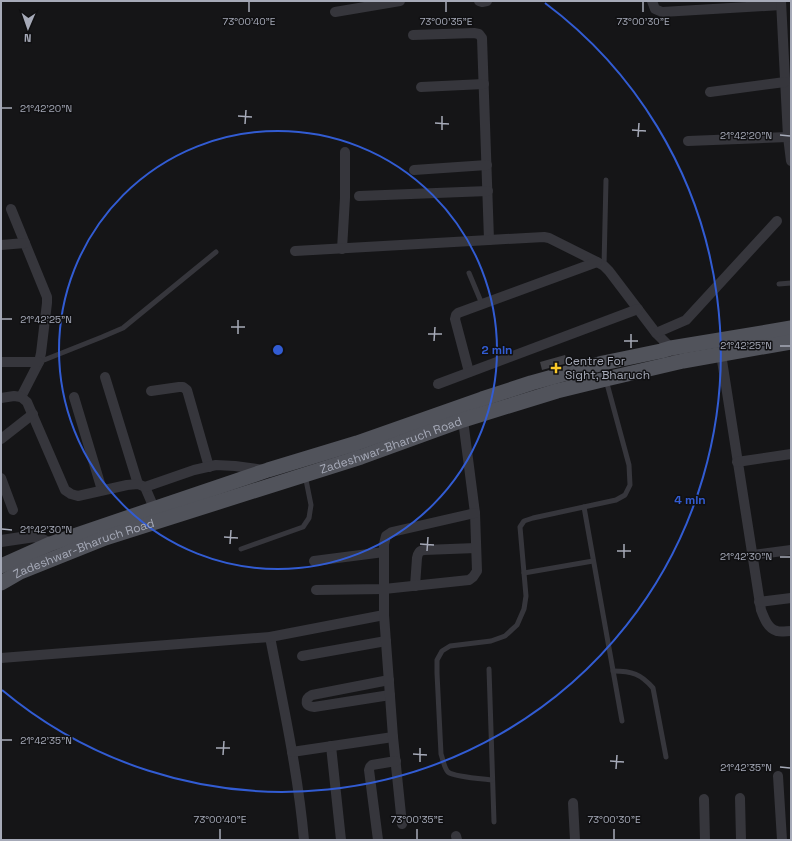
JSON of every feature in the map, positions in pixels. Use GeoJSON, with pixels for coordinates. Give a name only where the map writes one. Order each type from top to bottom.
{"type":"FeatureCollection","features":[{"type":"Feature","properties":{"kind":"main road","name":"Zadeshwar-Bharuch Road"},"geometry":{"type":"LineString","coordinates":[[1,566],[50,544],[154,508],[268,470],[357,443],[531,383],[603,363],[671,348],[791,328]]}},
{"type":"Feature","properties":{"kind":"main road","name":"Zadeshwar-Bharuch Road"},"geometry":{"type":"LineString","coordinates":[[1,583],[20,572],[105,538],[361,457],[463,420],[556,392],[606,379],[683,361],[791,342]]}},
{"type":"Feature","properties":{"kind":"street"},"geometry":{"type":"LineString","coordinates":[[335,12],[400,1]]}},
{"type":"Feature","properties":{"kind":"street"},"geometry":{"type":"LineString","coordinates":[[479,1],[487,1]]}},
{"type":"Feature","properties":{"kind":"street"},"geometry":{"type":"LineString","coordinates":[[652,1],[655,10],[662,12],[781,3],[788,137],[791,161]]}},
{"type":"Feature","properties":{"kind":"street"},"geometry":{"type":"LineString","coordinates":[[413,36],[474,33],[479,34],[482,38],[489,240]]}},
{"type":"Feature","properties":{"kind":"street"},"geometry":{"type":"LineString","coordinates":[[710,92],[785,82]]}},
{"type":"Feature","properties":{"kind":"street"},"geometry":{"type":"LineString","coordinates":[[421,86],[484,84]]}},
{"type":"Feature","properties":{"kind":"street"},"geometry":{"type":"LineString","coordinates":[[688,141],[788,137]]}},
{"type":"Feature","properties":{"kind":"street"},"geometry":{"type":"LineString","coordinates":[[342,248],[345,198],[345,152]]}},
{"type":"Feature","properties":{"kind":"street"},"geometry":{"type":"LineString","coordinates":[[414,170],[487,165]]}},
{"type":"Feature","properties":{"kind":"street"},"geometry":{"type":"LineString","coordinates":[[359,196],[488,191]]}},
{"type":"Feature","properties":{"kind":"street"},"geometry":{"type":"LineString","coordinates":[[11,209],[47,297],[42,353],[22,397]]}},
{"type":"Feature","properties":{"kind":"street"},"geometry":{"type":"LineString","coordinates":[[656,333],[686,320],[777,221]]}},
{"type":"Feature","properties":{"kind":"street"},"geometry":{"type":"LineString","coordinates":[[295,251],[544,237],[549,238],[600,264],[609,271],[656,333],[683,361]]}},
{"type":"Feature","properties":{"kind":"street"},"geometry":{"type":"LineString","coordinates":[[1,245],[25,243]]}},
{"type":"Feature","properties":{"kind":"street"},"geometry":{"type":"LineString","coordinates":[[469,372],[455,319],[458,313],[600,264]]}},
{"type":"Feature","properties":{"kind":"street"},"geometry":{"type":"LineString","coordinates":[[438,384],[638,309]]}},
{"type":"Feature","properties":{"kind":"street"},"geometry":{"type":"LineString","coordinates":[[721,354],[759,602],[763,617],[772,629],[777,631],[791,631]]}},
{"type":"Feature","properties":{"kind":"street"},"geometry":{"type":"LineString","coordinates":[[1,362],[39,362]]}},
{"type":"Feature","properties":{"kind":"street"},"geometry":{"type":"LineString","coordinates":[[105,377],[141,485],[154,508]]}},
{"type":"Feature","properties":{"kind":"street"},"geometry":{"type":"LineString","coordinates":[[151,391],[179,387],[183,387],[187,390],[209,467]]}},
{"type":"Feature","properties":{"kind":"street"},"geometry":{"type":"LineString","coordinates":[[1,398],[14,396],[22,397],[27,402],[65,490],[78,496],[127,485],[141,485],[216,465],[268,470]]}},
{"type":"Feature","properties":{"kind":"street"},"geometry":{"type":"LineString","coordinates":[[74,397],[102,490]]}},
{"type":"Feature","properties":{"kind":"street"},"geometry":{"type":"LineString","coordinates":[[1,439],[32,414]]}},
{"type":"Feature","properties":{"kind":"street"},"geometry":{"type":"LineString","coordinates":[[316,590],[384,589],[469,580],[473,576],[477,571],[475,513],[463,420]]}},
{"type":"Feature","properties":{"kind":"street"},"geometry":{"type":"LineString","coordinates":[[738,462],[791,454]]}},
{"type":"Feature","properties":{"kind":"street"},"geometry":{"type":"LineString","coordinates":[[1,478],[13,510]]}},
{"type":"Feature","properties":{"kind":"street"},"geometry":{"type":"LineString","coordinates":[[402,824],[393,737],[384,615],[384,544],[386,536],[392,532],[475,513]]}},
{"type":"Feature","properties":{"kind":"street"},"geometry":{"type":"LineString","coordinates":[[1,541],[35,536],[50,544]]}},
{"type":"Feature","properties":{"kind":"street"},"geometry":{"type":"LineString","coordinates":[[415,586],[417,558],[418,553],[421,551],[476,548]]}},
{"type":"Feature","properties":{"kind":"street"},"geometry":{"type":"LineString","coordinates":[[753,555],[791,550]]}},
{"type":"Feature","properties":{"kind":"street"},"geometry":{"type":"LineString","coordinates":[[314,561],[384,552]]}},
{"type":"Feature","properties":{"kind":"street"},"geometry":{"type":"LineString","coordinates":[[759,602],[791,598]]}},
{"type":"Feature","properties":{"kind":"street"},"geometry":{"type":"LineString","coordinates":[[1,658],[270,637],[384,615]]}},
{"type":"Feature","properties":{"kind":"street"},"geometry":{"type":"LineString","coordinates":[[270,637],[300,798],[304,840]]}},
{"type":"Feature","properties":{"kind":"street"},"geometry":{"type":"LineString","coordinates":[[302,656],[386,641]]}},
{"type":"Feature","properties":{"kind":"street"},"geometry":{"type":"LineString","coordinates":[[389,680],[312,695],[308,697],[307,700],[308,704],[311,707],[314,707],[390,695]]}},
{"type":"Feature","properties":{"kind":"street"},"geometry":{"type":"LineString","coordinates":[[292,752],[393,737]]}},
{"type":"Feature","properties":{"kind":"street"},"geometry":{"type":"LineString","coordinates":[[331,746],[341,840]]}},
{"type":"Feature","properties":{"kind":"street"},"geometry":{"type":"LineString","coordinates":[[378,840],[369,770],[372,765],[396,761]]}},
{"type":"Feature","properties":{"kind":"street"},"geometry":{"type":"LineString","coordinates":[[778,776],[782,840]]}},
{"type":"Feature","properties":{"kind":"street"},"geometry":{"type":"LineString","coordinates":[[740,798],[741,840]]}},
{"type":"Feature","properties":{"kind":"street"},"geometry":{"type":"LineString","coordinates":[[704,799],[705,840]]}},
{"type":"Feature","properties":{"kind":"street"},"geometry":{"type":"LineString","coordinates":[[573,803],[575,840]]}},
{"type":"Feature","properties":{"kind":"lane"},"geometry":{"type":"LineString","coordinates":[[600,264],[606,180]]}},
{"type":"Feature","properties":{"kind":"lane"},"geometry":{"type":"LineString","coordinates":[[39,362],[123,328],[216,252]]}},
{"type":"Feature","properties":{"kind":"lane"},"geometry":{"type":"LineString","coordinates":[[469,273],[482,304]]}},
{"type":"Feature","properties":{"kind":"lane"},"geometry":{"type":"LineString","coordinates":[[779,284],[791,282]]}},
{"type":"Feature","properties":{"kind":"lane"},"geometry":{"type":"LineString","coordinates":[[492,780],[457,775],[448,772],[444,764],[441,747],[436,673],[437,660],[442,651],[450,646],[491,641],[505,636],[517,625],[524,609],[526,596],[520,527],[524,521],[616,500],[624,495],[630,485],[629,465],[606,379]]}},
{"type":"Feature","properties":{"kind":"lane"},"geometry":{"type":"LineString","coordinates":[[241,549],[303,528],[309,518],[311,505],[305,474]]}},
{"type":"Feature","properties":{"kind":"lane"},"geometry":{"type":"LineString","coordinates":[[584,507],[622,721]]}},
{"type":"Feature","properties":{"kind":"lane"},"geometry":{"type":"LineString","coordinates":[[524,573],[593,560]]}},
{"type":"Feature","properties":{"kind":"lane"},"geometry":{"type":"LineString","coordinates":[[489,668],[494,822]]}},
{"type":"Feature","properties":{"kind":"lane"},"geometry":{"type":"LineString","coordinates":[[613,671],[624,671],[636,674],[646,680],[654,688],[666,757]]}},
{"type":"Feature","properties":{"kind":"building"},"geometry":{"type":"Polygon","coordinates":[[[565,355],[568,363],[542,370],[540,362],[565,355]]]}},
{"type":"Feature","properties":{"kind":"place","name":"Centre For Sight, Bharuch"},"geometry":{"type":"Point","coordinates":[556,368]}}]}
